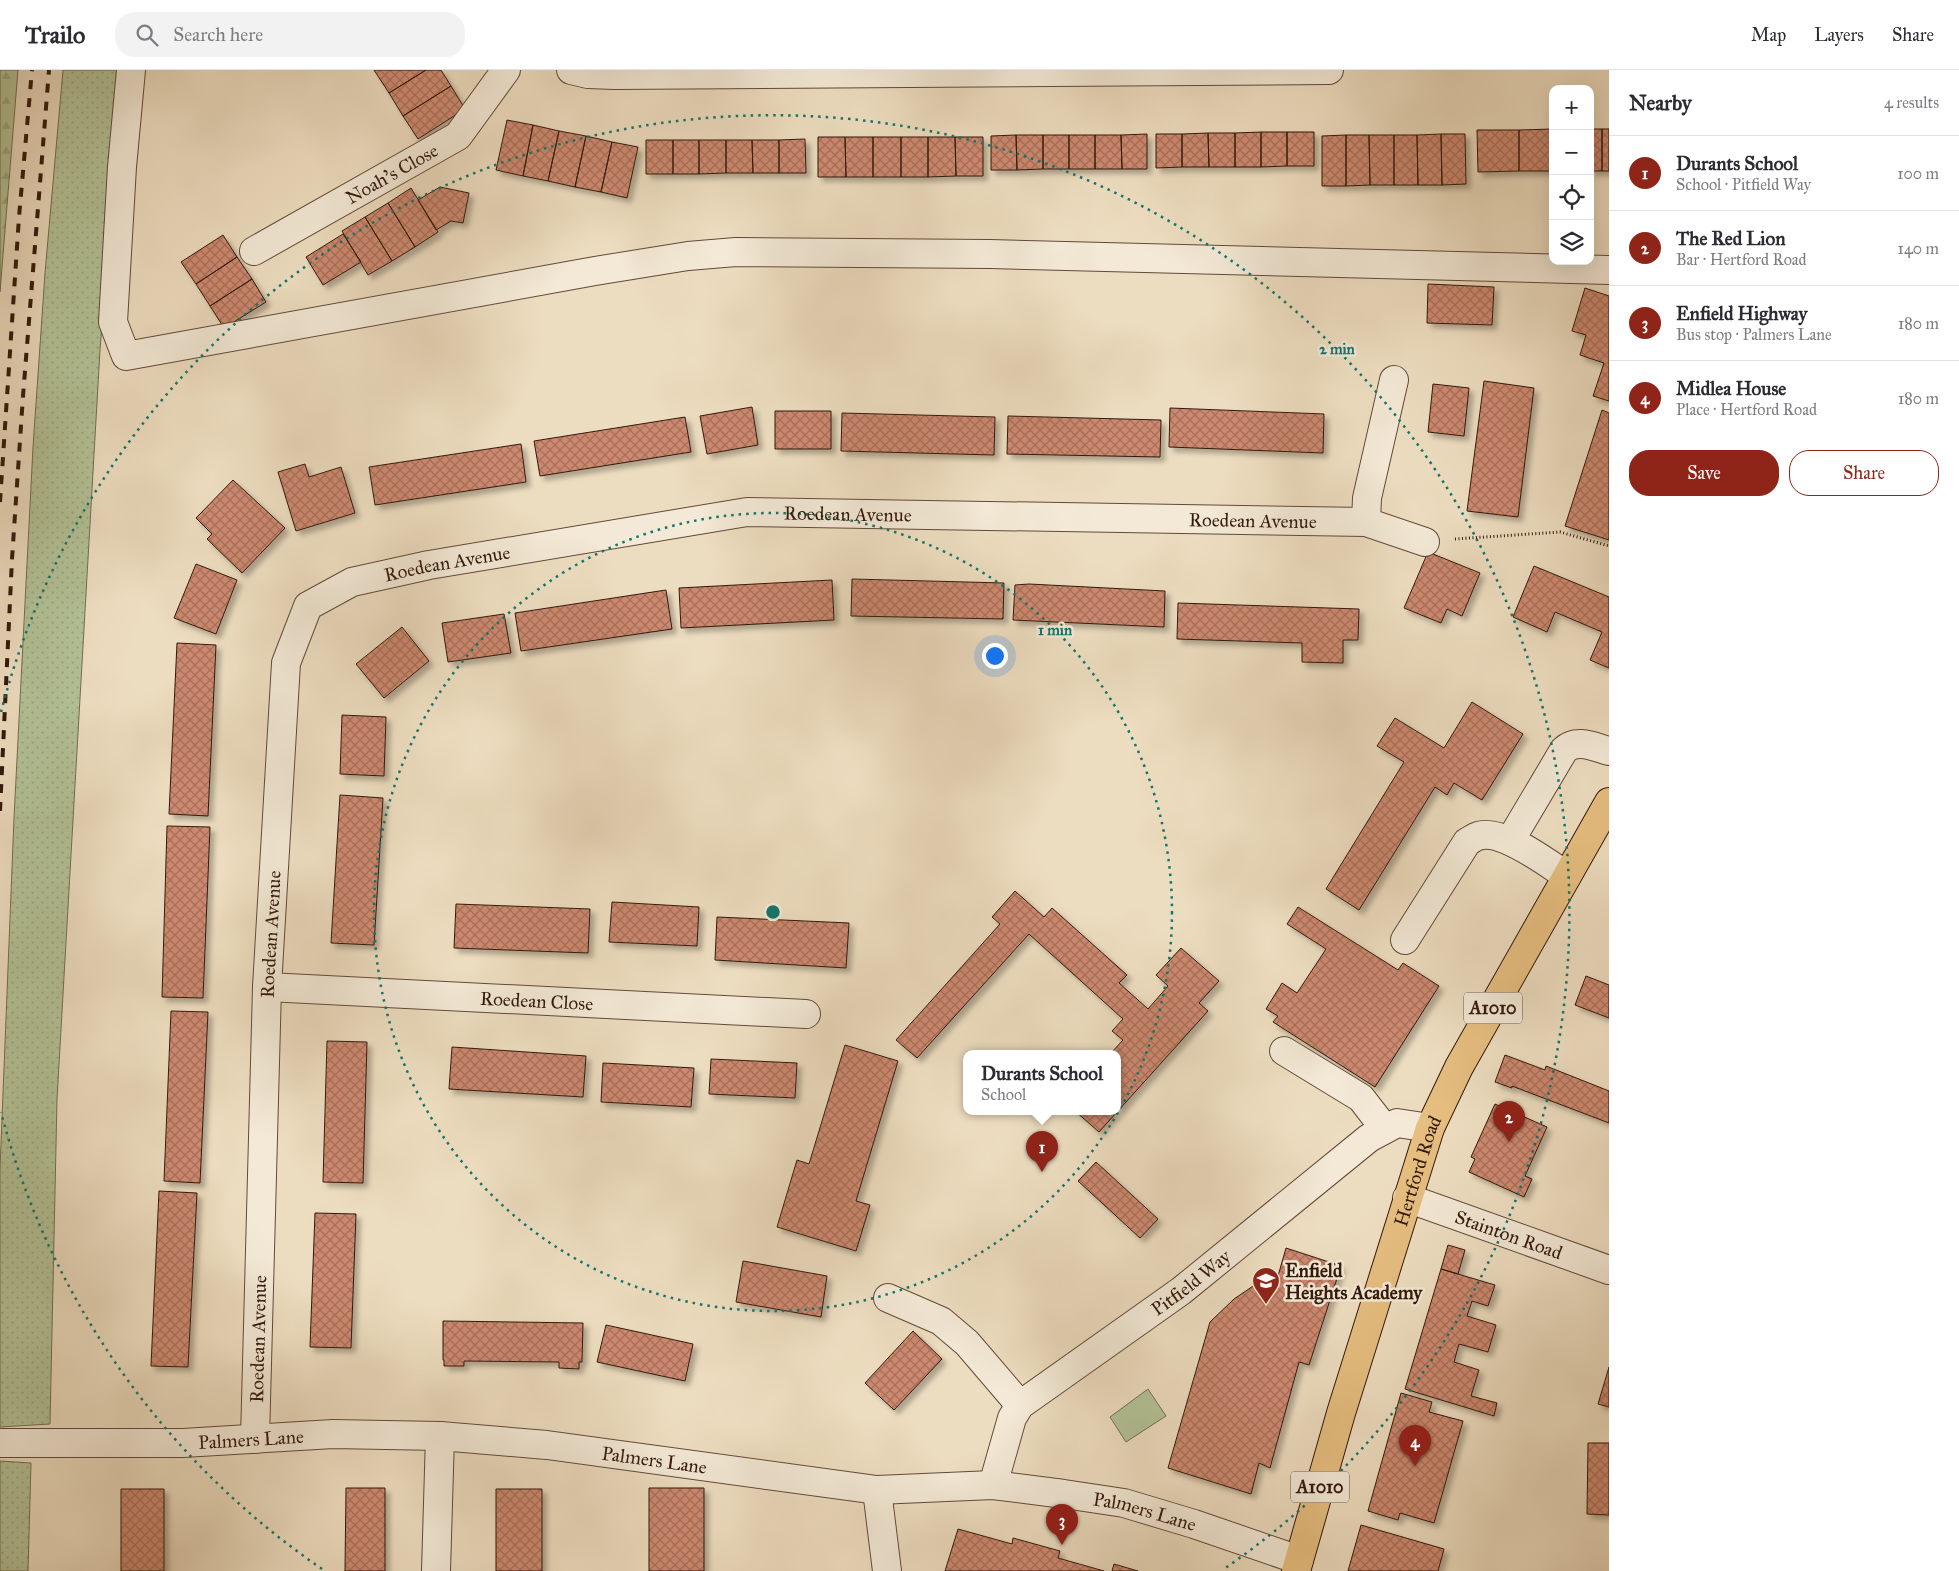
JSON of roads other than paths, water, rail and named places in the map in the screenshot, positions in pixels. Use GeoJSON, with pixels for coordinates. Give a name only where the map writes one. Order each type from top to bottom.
{"type":"FeatureCollection","features":[{"type":"Feature","properties":{"kind":"main road","name":"Hertford Road"},"geometry":{"type":"LineString","coordinates":[[1298,1565],[1341,1413],[1430,1128],[1459,1067],[1609,802]]}},
{"type":"Feature","properties":{"kind":"street"},"geometry":{"type":"LineString","coordinates":[[131,70],[122,167],[113,322],[126,356],[605,270],[688,256],[736,252],[1000,255],[1609,270]]}},
{"type":"Feature","properties":{"kind":"street","name":"Noah's Close"},"geometry":{"type":"LineString","coordinates":[[254,251],[458,136],[506,70]]}},
{"type":"Feature","properties":{"kind":"street"},"geometry":{"type":"LineString","coordinates":[[571,70],[588,74],[614,75],[1329,70]]}},
{"type":"Feature","properties":{"kind":"street"},"geometry":{"type":"LineString","coordinates":[[1366,522],[1367,498],[1394,380]]}},
{"type":"Feature","properties":{"kind":"street","name":"Roedean Avenue"},"geometry":{"type":"LineString","coordinates":[[255,1439],[267,987],[286,662],[308,606],[352,582],[430,565],[747,512],[1366,522],[1425,542]]}},
{"type":"Feature","properties":{"kind":"street"},"geometry":{"type":"LineString","coordinates":[[1510,841],[1564,750],[1569,746],[1583,744],[1609,751]]}},
{"type":"Feature","properties":{"kind":"street"},"geometry":{"type":"LineString","coordinates":[[1405,940],[1467,842],[1479,836],[1492,835],[1510,841],[1567,876]]}},
{"type":"Feature","properties":{"kind":"street","name":"Roedean Close"},"geometry":{"type":"LineString","coordinates":[[267,987],[806,1014]]}},
{"type":"Feature","properties":{"kind":"street"},"geometry":{"type":"LineString","coordinates":[[1284,1051],[1361,1098],[1385,1129]]}},
{"type":"Feature","properties":{"kind":"street","name":"Pitfield Way"},"geometry":{"type":"LineString","coordinates":[[993,1485],[1012,1418],[1020,1405],[1181,1291],[1369,1138],[1397,1123],[1430,1128]]}},
{"type":"Feature","properties":{"kind":"street","name":"Stainton Road"},"geometry":{"type":"LineString","coordinates":[[1407,1198],[1609,1270]]}},
{"type":"Feature","properties":{"kind":"street"},"geometry":{"type":"LineString","coordinates":[[888,1298],[940,1321],[967,1344],[1020,1405]]}},
{"type":"Feature","properties":{"kind":"street","name":"Palmers Lane"},"geometry":{"type":"LineString","coordinates":[[12,1443],[183,1443],[333,1434],[440,1436],[547,1445],[877,1490],[993,1485],[1124,1503],[1194,1524],[1298,1565]]}},
{"type":"Feature","properties":{"kind":"street"},"geometry":{"type":"LineString","coordinates":[[436,1571],[440,1436]]}},
{"type":"Feature","properties":{"kind":"street"},"geometry":{"type":"LineString","coordinates":[[877,1490],[887,1571]]}},
{"type":"Feature","properties":{"kind":"railway"},"geometry":{"type":"LineString","coordinates":[[0,502],[19,217],[32,70]]}},
{"type":"Feature","properties":{"kind":"railway"},"geometry":{"type":"LineString","coordinates":[[0,811],[12,559],[49,70]]}},
{"type":"Feature","properties":{"kind":"place","name":"The Red Lion"},"geometry":{"type":"Point","coordinates":[1509,1142]}},
{"type":"Feature","properties":{"kind":"place","name":"Durants School"},"geometry":{"type":"Point","coordinates":[1042,1172]}},
{"type":"Feature","properties":{"kind":"place","name":"Enfield Heights Academy"},"geometry":{"type":"Point","coordinates":[1266,1305]}},
{"type":"Feature","properties":{"kind":"place","name":"Midlea House"},"geometry":{"type":"Point","coordinates":[1415,1466]}},
{"type":"Feature","properties":{"kind":"place","name":"Enfield Highway"},"geometry":{"type":"Point","coordinates":[1062,1545]}}]}
